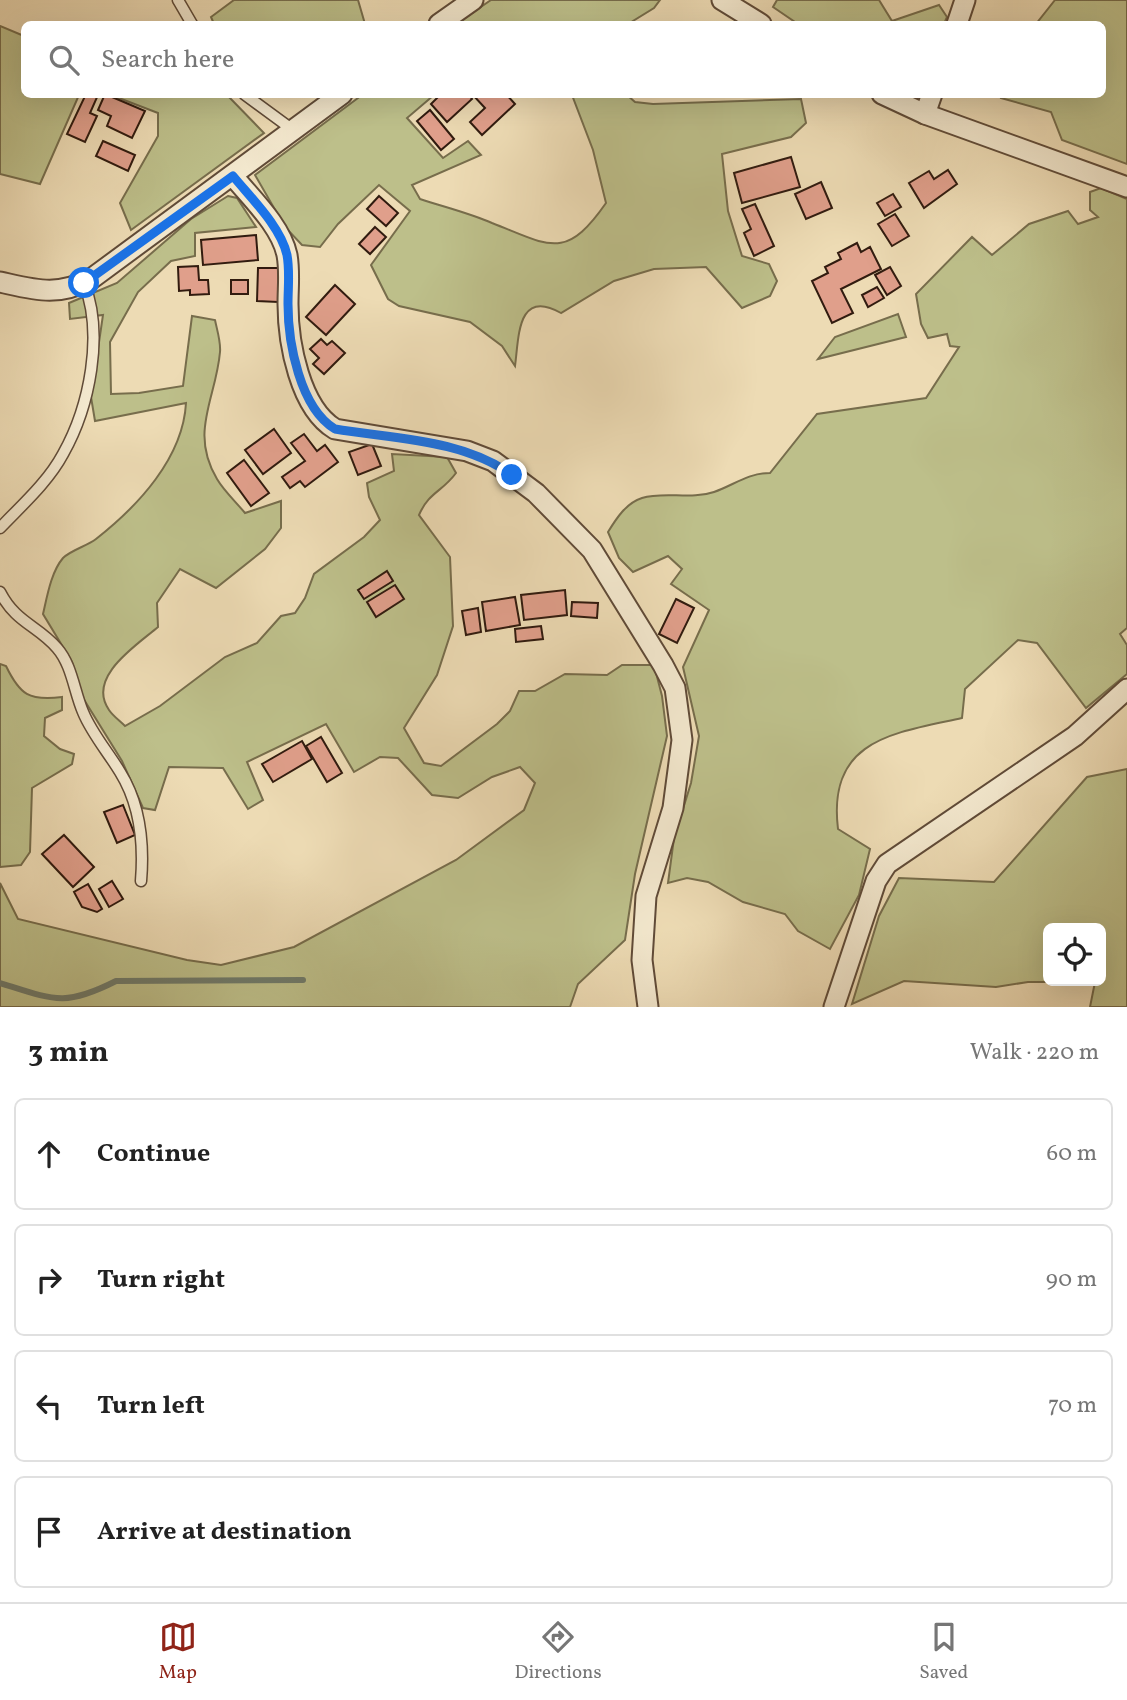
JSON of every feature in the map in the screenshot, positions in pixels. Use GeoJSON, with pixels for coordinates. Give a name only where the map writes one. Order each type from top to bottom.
{"type":"FeatureCollection","features":[{"type":"Feature","properties":{"kind":"street"},"geometry":{"type":"LineString","coordinates":[[443,21],[473,0]]}},
{"type":"Feature","properties":{"kind":"street"},"geometry":{"type":"LineString","coordinates":[[722,0],[756,21]]}},
{"type":"Feature","properties":{"kind":"street"},"geometry":{"type":"LineString","coordinates":[[958,21],[965,0]]}},
{"type":"Feature","properties":{"kind":"street"},"geometry":{"type":"LineString","coordinates":[[0,282],[48,290],[71,290],[84,283],[337,98]]}},
{"type":"Feature","properties":{"kind":"street"},"geometry":{"type":"LineString","coordinates":[[891,98],[925,114],[1127,187]]}},
{"type":"Feature","properties":{"kind":"street"},"geometry":{"type":"LineString","coordinates":[[925,114],[931,98]]}},
{"type":"Feature","properties":{"kind":"street"},"geometry":{"type":"LineString","coordinates":[[233,176],[262,213],[287,253],[288,306],[299,371],[309,403],[320,420],[335,429],[467,451],[493,461],[536,494],[592,550],[675,688],[682,740],[673,807],[646,896],[642,960],[648,1007]]}},
{"type":"Feature","properties":{"kind":"street"},"geometry":{"type":"LineString","coordinates":[[834,1007],[876,881],[887,864],[1075,736],[1127,689]]}},
{"type":"Feature","properties":{"kind":"lane"},"geometry":{"type":"LineString","coordinates":[[178,0],[190,21]]}},
{"type":"Feature","properties":{"kind":"lane"},"geometry":{"type":"LineString","coordinates":[[249,98],[293,130]]}},
{"type":"Feature","properties":{"kind":"lane"},"geometry":{"type":"LineString","coordinates":[[0,528],[62,457],[76,426],[89,376],[95,326],[93,306],[84,283]]}},
{"type":"Feature","properties":{"kind":"lane"},"geometry":{"type":"LineString","coordinates":[[0,592],[7,606],[25,624],[45,636],[58,649],[84,715],[122,775],[138,818],[144,854],[141,881]]}},
{"type":"Feature","properties":{"kind":"green space"},"geometry":{"type":"Polygon","coordinates":[[[234,0],[358,0],[364,21],[213,21],[211,17],[234,0]]]}},
{"type":"Feature","properties":{"kind":"green space"},"geometry":{"type":"Polygon","coordinates":[[[491,0],[660,0],[654,8],[633,21],[460,21],[491,0]]]}},
{"type":"Feature","properties":{"kind":"green space"},"geometry":{"type":"Polygon","coordinates":[[[777,0],[879,0],[892,21],[794,21],[773,7],[777,0]]]}},
{"type":"Feature","properties":{"kind":"green space"},"geometry":{"type":"Polygon","coordinates":[[[1055,0],[1127,0],[1127,164],[1062,140],[1051,112],[1001,98],[1106,98],[1106,21],[1038,21],[1055,0]]]}},
{"type":"Feature","properties":{"kind":"green space"},"geometry":{"type":"Polygon","coordinates":[[[939,5],[947,17],[945,21],[892,21],[939,5]]]}},
{"type":"Feature","properties":{"kind":"green space"},"geometry":{"type":"Polygon","coordinates":[[[0,26],[21,35],[21,98],[78,98],[40,184],[0,174],[0,26]]]}},
{"type":"Feature","properties":{"kind":"green space"},"geometry":{"type":"Polygon","coordinates":[[[119,98],[230,98],[264,133],[131,230],[120,203],[158,136],[158,113],[119,98]]]}},
{"type":"Feature","properties":{"kind":"green space"},"geometry":{"type":"Polygon","coordinates":[[[358,98],[430,98],[407,118],[443,158],[468,141],[481,155],[412,185],[420,199],[542,242],[555,243],[567,241],[579,234],[606,203],[593,150],[573,98],[630,98],[635,102],[653,104],[801,99],[806,123],[791,137],[722,154],[728,211],[742,256],[769,264],[777,281],[770,296],[742,308],[706,267],[654,269],[614,281],[561,313],[547,307],[536,307],[528,311],[520,330],[515,366],[502,346],[470,322],[399,306],[388,299],[371,265],[410,211],[379,185],[338,224],[320,247],[302,245],[285,227],[255,175],[358,98]]]}},
{"type":"Feature","properties":{"kind":"green space"},"geometry":{"type":"Polygon","coordinates":[[[1101,188],[1127,199],[1127,628],[1120,634],[1127,645],[1127,674],[1086,708],[1037,643],[1018,640],[965,689],[962,718],[890,736],[870,745],[854,758],[843,776],[837,799],[838,829],[870,849],[859,895],[830,949],[798,931],[785,914],[743,902],[708,882],[687,878],[668,883],[674,838],[691,783],[699,736],[683,667],[709,610],[671,584],[682,569],[668,556],[633,572],[619,558],[608,532],[611,527],[636,500],[659,495],[705,494],[748,477],[770,473],[817,414],[926,398],[959,347],[950,346],[947,334],[928,338],[921,324],[916,294],[972,237],[992,255],[1029,224],[1068,211],[1078,224],[1098,217],[1090,210],[1090,192],[1101,188]]]}},
{"type":"Feature","properties":{"kind":"green space"},"geometry":{"type":"Polygon","coordinates":[[[228,196],[237,198],[256,227],[195,233],[195,256],[171,261],[138,292],[110,342],[111,394],[183,386],[192,316],[215,320],[220,352],[206,416],[205,446],[209,462],[220,483],[245,513],[281,501],[281,528],[265,549],[216,588],[180,569],[157,603],[158,627],[117,663],[104,686],[104,698],[111,712],[125,726],[160,706],[225,657],[257,643],[281,616],[295,613],[305,598],[314,574],[364,537],[380,520],[369,497],[367,483],[394,471],[392,454],[447,457],[456,473],[427,501],[419,515],[450,557],[453,626],[437,675],[404,728],[424,763],[441,766],[497,724],[510,711],[519,691],[535,691],[565,674],[607,675],[622,665],[654,665],[662,696],[667,736],[635,874],[625,940],[578,984],[570,1007],[0,1007],[0,883],[18,919],[187,960],[221,965],[294,947],[456,860],[524,810],[535,783],[520,767],[492,777],[458,798],[432,795],[398,758],[380,757],[354,772],[326,724],[247,762],[263,800],[248,809],[223,768],[169,767],[155,810],[143,808],[122,761],[83,698],[72,662],[43,614],[52,577],[63,558],[112,526],[156,479],[177,443],[186,403],[95,421],[91,397],[103,315],[70,319],[69,303],[117,283],[191,219],[228,196]]]}},
{"type":"Feature","properties":{"kind":"green space"},"geometry":{"type":"Polygon","coordinates":[[[898,314],[906,337],[818,359],[835,337],[898,314]]]}},
{"type":"Feature","properties":{"kind":"green space"},"geometry":{"type":"Polygon","coordinates":[[[0,664],[6,666],[16,684],[27,694],[41,698],[62,697],[62,710],[45,718],[44,736],[60,749],[74,754],[72,764],[32,788],[30,852],[21,865],[0,867],[0,664]]]}},
{"type":"Feature","properties":{"kind":"green space"},"geometry":{"type":"Polygon","coordinates":[[[1127,769],[1127,1007],[1090,1007],[1094,986],[1106,986],[1106,923],[1043,923],[1043,982],[996,987],[904,981],[852,1004],[879,916],[899,878],[994,882],[1087,777],[1127,769]]]}},
{"type":"Feature","properties":{"kind":"building"},"geometry":{"type":"Polygon","coordinates":[[[84,98],[97,98],[90,113],[97,116],[85,142],[67,134],[84,98]]]}},
{"type":"Feature","properties":{"kind":"building"},"geometry":{"type":"Polygon","coordinates":[[[103,98],[114,98],[145,111],[132,138],[107,126],[111,116],[98,110],[103,98]]]}},
{"type":"Feature","properties":{"kind":"building"},"geometry":{"type":"Polygon","coordinates":[[[437,98],[472,99],[447,122],[431,104],[437,98]]]}},
{"type":"Feature","properties":{"kind":"building"},"geometry":{"type":"Polygon","coordinates":[[[476,98],[510,98],[515,104],[482,135],[470,122],[485,108],[476,98]]]}},
{"type":"Feature","properties":{"kind":"building"},"geometry":{"type":"Polygon","coordinates":[[[430,110],[454,139],[441,150],[417,121],[430,110]]]}},
{"type":"Feature","properties":{"kind":"building"},"geometry":{"type":"Polygon","coordinates":[[[103,141],[135,155],[128,171],[96,156],[103,141]]]}},
{"type":"Feature","properties":{"kind":"building"},"geometry":{"type":"Polygon","coordinates":[[[791,157],[800,187],[742,203],[734,173],[791,157]]]}},
{"type":"Feature","properties":{"kind":"building"},"geometry":{"type":"Polygon","coordinates":[[[948,170],[957,184],[924,208],[909,183],[929,171],[934,179],[948,170]]]}},
{"type":"Feature","properties":{"kind":"building"},"geometry":{"type":"Polygon","coordinates":[[[821,182],[832,208],[806,219],[795,194],[821,182]]]}},
{"type":"Feature","properties":{"kind":"building"},"geometry":{"type":"Polygon","coordinates":[[[893,194],[901,207],[885,216],[877,203],[893,194]]]}},
{"type":"Feature","properties":{"kind":"building"},"geometry":{"type":"Polygon","coordinates":[[[379,196],[398,213],[386,226],[367,209],[379,196]]]}},
{"type":"Feature","properties":{"kind":"building"},"geometry":{"type":"Polygon","coordinates":[[[755,204],[774,246],[754,256],[744,233],[751,229],[742,209],[755,204]]]}},
{"type":"Feature","properties":{"kind":"building"},"geometry":{"type":"Polygon","coordinates":[[[895,214],[909,236],[892,246],[878,224],[895,214]]]}},
{"type":"Feature","properties":{"kind":"building"},"geometry":{"type":"Polygon","coordinates":[[[375,227],[386,237],[370,254],[359,244],[375,227]]]}},
{"type":"Feature","properties":{"kind":"building"},"geometry":{"type":"Polygon","coordinates":[[[256,235],[258,260],[203,265],[201,240],[256,235]]]}},
{"type":"Feature","properties":{"kind":"building"},"geometry":{"type":"Polygon","coordinates":[[[857,243],[861,252],[870,247],[881,269],[841,289],[853,313],[832,323],[812,281],[828,273],[825,267],[841,259],[838,253],[857,243]]]}},
{"type":"Feature","properties":{"kind":"building"},"geometry":{"type":"Polygon","coordinates":[[[198,266],[199,280],[208,280],[209,294],[190,295],[190,290],[179,291],[178,267],[198,266]]]}},
{"type":"Feature","properties":{"kind":"building"},"geometry":{"type":"Polygon","coordinates":[[[890,267],[901,286],[887,295],[875,275],[890,267]]]}},
{"type":"Feature","properties":{"kind":"building"},"geometry":{"type":"Polygon","coordinates":[[[258,268],[279,268],[278,302],[257,301],[258,268]]]}},
{"type":"Feature","properties":{"kind":"building"},"geometry":{"type":"Polygon","coordinates":[[[231,280],[248,280],[248,294],[231,294],[231,280]]]}},
{"type":"Feature","properties":{"kind":"building"},"geometry":{"type":"Polygon","coordinates":[[[335,285],[355,304],[326,335],[306,317],[335,285]]]}},
{"type":"Feature","properties":{"kind":"building"},"geometry":{"type":"Polygon","coordinates":[[[877,287],[884,298],[868,307],[862,295],[877,287]]]}},
{"type":"Feature","properties":{"kind":"building"},"geometry":{"type":"Polygon","coordinates":[[[321,339],[327,345],[332,341],[345,353],[324,374],[313,364],[319,358],[310,349],[321,339]]]}},
{"type":"Feature","properties":{"kind":"building"},"geometry":{"type":"Polygon","coordinates":[[[274,429],[291,453],[263,474],[245,450],[274,429]]]}},
{"type":"Feature","properties":{"kind":"building"},"geometry":{"type":"Polygon","coordinates":[[[304,434],[317,451],[325,445],[338,462],[305,487],[300,481],[290,488],[282,477],[305,461],[291,443],[304,434]]]}},
{"type":"Feature","properties":{"kind":"building"},"geometry":{"type":"Polygon","coordinates":[[[372,444],[381,466],[358,475],[349,452],[372,444]]]}},
{"type":"Feature","properties":{"kind":"building"},"geometry":{"type":"Polygon","coordinates":[[[244,460],[269,493],[251,506],[227,473],[244,460]]]}},
{"type":"Feature","properties":{"kind":"building"},"geometry":{"type":"Polygon","coordinates":[[[387,571],[393,581],[364,599],[358,590],[387,571]]]}},
{"type":"Feature","properties":{"kind":"building"},"geometry":{"type":"Polygon","coordinates":[[[395,585],[404,599],[376,617],[367,602],[395,585]]]}},
{"type":"Feature","properties":{"kind":"building"},"geometry":{"type":"Polygon","coordinates":[[[565,590],[567,615],[524,620],[521,595],[565,590]]]}},
{"type":"Feature","properties":{"kind":"building"},"geometry":{"type":"Polygon","coordinates":[[[515,597],[520,625],[486,631],[482,602],[515,597]]]}},
{"type":"Feature","properties":{"kind":"building"},"geometry":{"type":"Polygon","coordinates":[[[676,599],[694,608],[677,643],[659,634],[676,599]]]}},
{"type":"Feature","properties":{"kind":"building"},"geometry":{"type":"Polygon","coordinates":[[[572,602],[598,603],[597,618],[571,616],[572,602]]]}},
{"type":"Feature","properties":{"kind":"building"},"geometry":{"type":"Polygon","coordinates":[[[478,608],[481,632],[466,635],[462,611],[478,608]]]}},
{"type":"Feature","properties":{"kind":"building"},"geometry":{"type":"Polygon","coordinates":[[[541,626],[543,639],[516,642],[515,629],[541,626]]]}},
{"type":"Feature","properties":{"kind":"building"},"geometry":{"type":"Polygon","coordinates":[[[321,737],[342,773],[327,782],[306,746],[321,737]]]}},
{"type":"Feature","properties":{"kind":"building"},"geometry":{"type":"Polygon","coordinates":[[[302,741],[312,759],[273,782],[262,764],[302,741]]]}},
{"type":"Feature","properties":{"kind":"building"},"geometry":{"type":"Polygon","coordinates":[[[123,805],[135,835],[117,843],[104,812],[123,805]]]}},
{"type":"Feature","properties":{"kind":"building"},"geometry":{"type":"Polygon","coordinates":[[[64,835],[94,867],[73,887],[42,854],[64,835]]]}},
{"type":"Feature","properties":{"kind":"building"},"geometry":{"type":"Polygon","coordinates":[[[112,881],[123,899],[109,907],[99,889],[112,881]]]}},
{"type":"Feature","properties":{"kind":"building"},"geometry":{"type":"Polygon","coordinates":[[[88,884],[102,909],[97,912],[82,907],[74,892],[88,884]]]}},
{"type":"Feature","properties":{"kind":"waterway"},"geometry":{"type":"LineString","coordinates":[[0,983],[47,997],[71,998],[116,981],[303,980]]}},
{"type":"Feature","properties":{"kind":"route"},"geometry":{"type":"LineString","coordinates":[[84,283],[233,176],[279,237],[287,253],[290,327],[309,403],[320,420],[335,429],[467,451],[493,461],[512,475]]}}]}
